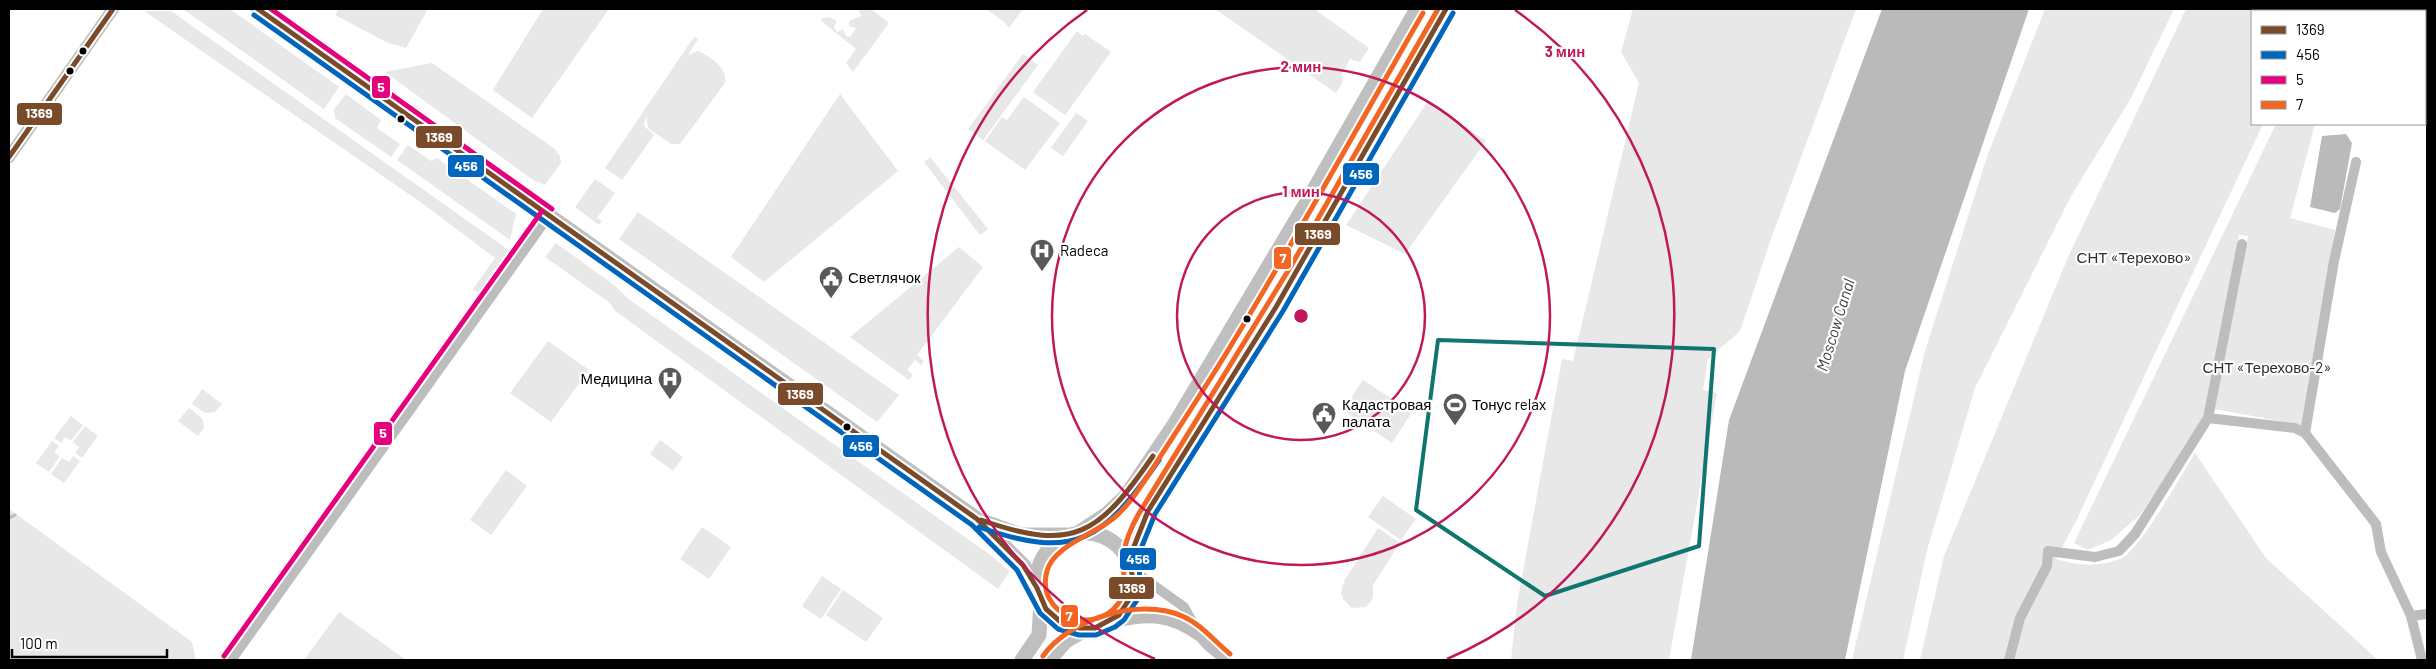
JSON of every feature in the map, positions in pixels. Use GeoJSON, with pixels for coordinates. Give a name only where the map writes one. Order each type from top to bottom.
{"type":"FeatureCollection","features":[{"type":"Feature","properties":{"kind":"main road"},"geometry":{"type":"LineString","coordinates":[[258,9],[977,519],[1023,565],[1053,616],[1062,623],[1072,627],[1095,627]]}},
{"type":"Feature","properties":{"kind":"main road"},"geometry":{"type":"LineString","coordinates":[[1022,660],[1039,636],[1037,576],[1044,555],[1061,539],[1075,534],[1107,514],[1126,496],[1174,424],[1308,200],[1417,9]]}},
{"type":"Feature","properties":{"kind":"main road"},"geometry":{"type":"LineString","coordinates":[[1049,660],[1066,641],[1119,615],[1130,598],[1133,579],[1131,567],[1134,544],[1148,511],[1276,308],[1446,9]]}},
{"type":"Feature","properties":{"kind":"main road"},"geometry":{"type":"LineString","coordinates":[[977,519],[1021,535],[1090,533],[1110,540],[1123,552],[1131,567]]}},
{"type":"Feature","properties":{"kind":"street"},"geometry":{"type":"LineString","coordinates":[[9,157],[113,9]]}},
{"type":"Feature","properties":{"kind":"street"},"geometry":{"type":"LineString","coordinates":[[2305,433],[2334,261],[2356,162]]}},
{"type":"Feature","properties":{"kind":"street"},"geometry":{"type":"LineString","coordinates":[[230,660],[548,215]]}},
{"type":"Feature","properties":{"kind":"street"},"geometry":{"type":"LineString","coordinates":[[2009,660],[2020,618],[2047,566],[2048,552],[2095,557],[2119,550],[2135,534],[2208,418],[2242,244]]}},
{"type":"Feature","properties":{"kind":"street"},"geometry":{"type":"LineString","coordinates":[[2208,418],[2295,428],[2305,433],[2376,524],[2381,552],[2412,616],[2422,660]]}},
{"type":"Feature","properties":{"kind":"street"},"geometry":{"type":"LineString","coordinates":[[1131,567],[1184,607],[1201,638],[1225,660]]}},
{"type":"Feature","properties":{"kind":"street"},"geometry":{"type":"LineString","coordinates":[[2412,616],[2427,614]]}},
{"type":"Feature","properties":{"kind":"street"},"geometry":{"type":"LineString","coordinates":[[1095,627],[1136,619],[1164,619],[1176,622],[1201,638]]}},
{"type":"Feature","properties":{"kind":"highlighted area"},"geometry":{"type":"Polygon","coordinates":[[[1438,340],[1714,349],[1699,546],[1545,596],[1416,510],[1438,340]]]}},
{"type":"Feature","properties":{"kind":"green space"},"geometry":{"type":"Polygon","coordinates":[[[183,9],[230,9],[339,87],[324,109],[183,9]]]}},
{"type":"Feature","properties":{"kind":"green space"},"geometry":{"type":"Polygon","coordinates":[[[339,9],[428,9],[406,48],[386,42],[335,15],[339,9]]]}},
{"type":"Feature","properties":{"kind":"green space"},"geometry":{"type":"Polygon","coordinates":[[[543,9],[609,9],[532,118],[493,90],[543,9]]]}},
{"type":"Feature","properties":{"kind":"green space"},"geometry":{"type":"Polygon","coordinates":[[[855,9],[871,9],[889,23],[853,72],[846,63],[856,49],[820,20],[834,19],[837,22],[834,26],[835,30],[838,32],[843,29],[846,36],[850,37],[856,28],[849,26],[849,21],[861,16],[859,10],[855,9]]]}},
{"type":"Feature","properties":{"kind":"green space"},"geometry":{"type":"Polygon","coordinates":[[[986,9],[1023,9],[1009,28],[1003,21],[986,9]]]}},
{"type":"Feature","properties":{"kind":"green space"},"geometry":{"type":"Polygon","coordinates":[[[1215,9],[1314,9],[1369,48],[1360,62],[1350,59],[1341,76],[1343,82],[1336,93],[1215,9]]]}},
{"type":"Feature","properties":{"kind":"green space"},"geometry":{"type":"Polygon","coordinates":[[[1633,9],[1856,9],[1773,233],[1740,331],[1708,359],[1703,390],[1717,393],[1669,660],[1511,660],[1517,604],[1562,359],[1573,361],[1639,83],[1621,52],[1633,9]]]}},
{"type":"Feature","properties":{"kind":"green space"},"geometry":{"type":"Polygon","coordinates":[[[2045,9],[2174,9],[2131,98],[2071,196],[1975,388],[1927,550],[1903,660],[1852,660],[1925,351],[1988,154],[2045,9]]]}},
{"type":"Feature","properties":{"kind":"green space","name":"СНТ «Терехово»"},"geometry":{"type":"Polygon","coordinates":[[[2186,9],[2317,9],[2251,10],[2251,125],[2263,125],[2076,521],[2056,559],[2071,563],[2095,565],[2112,562],[2128,553],[2149,528],[2195,453],[2266,558],[2378,660],[1920,660],[1944,556],[2069,255],[2186,9]]]}},
{"type":"Feature","properties":{"kind":"green space"},"geometry":{"type":"Polygon","coordinates":[[[144,11],[171,11],[510,251],[481,294],[473,289],[495,258],[426,206],[144,11]]]}},
{"type":"Feature","properties":{"kind":"green space"},"geometry":{"type":"Polygon","coordinates":[[[1077,31],[1083,36],[1085,34],[1111,52],[1065,115],[1033,92],[1077,31]]]}},
{"type":"Feature","properties":{"kind":"green space"},"geometry":{"type":"Polygon","coordinates":[[[694,37],[698,39],[688,55],[698,51],[713,59],[724,72],[725,83],[680,144],[671,144],[648,128],[646,115],[644,126],[654,135],[622,180],[605,168],[694,37]]]}},
{"type":"Feature","properties":{"kind":"green space"},"geometry":{"type":"Polygon","coordinates":[[[1023,54],[1038,65],[983,140],[968,129],[1023,54]]]}},
{"type":"Feature","properties":{"kind":"green space"},"geometry":{"type":"Polygon","coordinates":[[[432,63],[555,149],[560,156],[561,163],[545,185],[533,180],[385,72],[432,63]]]}},
{"type":"Feature","properties":{"kind":"green space"},"geometry":{"type":"Polygon","coordinates":[[[346,94],[381,120],[377,128],[400,144],[391,157],[335,118],[334,109],[346,94]]]}},
{"type":"Feature","properties":{"kind":"green space"},"geometry":{"type":"Polygon","coordinates":[[[840,94],[898,171],[764,282],[731,257],[840,94]]]}},
{"type":"Feature","properties":{"kind":"green space"},"geometry":{"type":"Polygon","coordinates":[[[1024,97],[1060,123],[1025,170],[985,141],[1002,117],[1007,120],[1024,97]]]}},
{"type":"Feature","properties":{"kind":"green space"},"geometry":{"type":"Polygon","coordinates":[[[1428,101],[1486,141],[1405,254],[1346,225],[1428,101]]]}},
{"type":"Feature","properties":{"kind":"green space"},"geometry":{"type":"Polygon","coordinates":[[[1076,113],[1088,121],[1063,156],[1051,148],[1076,113]]]}},
{"type":"Feature","properties":{"kind":"green space","name":"СНТ «Терехово-2»"},"geometry":{"type":"Polygon","coordinates":[[[2276,125],[2315,125],[2290,218],[2335,230],[2302,425],[2214,409],[2248,236],[2239,235],[2210,392],[2201,423],[2140,515],[2111,540],[2088,550],[2074,543],[2276,125]]]}},
{"type":"Feature","properties":{"kind":"green space"},"geometry":{"type":"Polygon","coordinates":[[[408,145],[431,161],[437,158],[516,214],[510,240],[397,160],[408,145]]]}},
{"type":"Feature","properties":{"kind":"green space"},"geometry":{"type":"Polygon","coordinates":[[[930,157],[988,229],[980,235],[924,162],[930,157]]]}},
{"type":"Feature","properties":{"kind":"green space"},"geometry":{"type":"Polygon","coordinates":[[[595,179],[615,193],[597,218],[602,221],[599,225],[575,207],[595,179]]]}},
{"type":"Feature","properties":{"kind":"green space"},"geometry":{"type":"Polygon","coordinates":[[[638,212],[899,395],[877,422],[619,239],[638,212]]]}},
{"type":"Feature","properties":{"kind":"green space"},"geometry":{"type":"Polygon","coordinates":[[[556,243],[614,285],[630,300],[989,554],[1010,571],[998,589],[614,310],[610,303],[545,257],[556,243]]]}},
{"type":"Feature","properties":{"kind":"green space"},"geometry":{"type":"Polygon","coordinates":[[[959,247],[983,267],[917,355],[924,361],[921,365],[915,360],[907,370],[913,375],[909,380],[850,337],[959,247]]]}},
{"type":"Feature","properties":{"kind":"green space"},"geometry":{"type":"Polygon","coordinates":[[[548,341],[589,370],[551,422],[510,393],[548,341]]]}},
{"type":"Feature","properties":{"kind":"green space"},"geometry":{"type":"Polygon","coordinates":[[[1363,380],[1412,412],[1392,443],[1343,410],[1363,380]]]}},
{"type":"Feature","properties":{"kind":"green space"},"geometry":{"type":"Polygon","coordinates":[[[202,389],[222,404],[215,412],[205,413],[192,404],[202,389]]]}},
{"type":"Feature","properties":{"kind":"green space"},"geometry":{"type":"Polygon","coordinates":[[[189,408],[202,418],[204,428],[198,436],[178,421],[189,408]]]}},
{"type":"Feature","properties":{"kind":"green space"},"geometry":{"type":"Polygon","coordinates":[[[71,416],[83,425],[71,441],[65,437],[61,443],[54,438],[71,416]]]}},
{"type":"Feature","properties":{"kind":"green space"},"geometry":{"type":"Polygon","coordinates":[[[85,426],[98,436],[82,458],[75,453],[79,447],[73,442],[85,426]]]}},
{"type":"Feature","properties":{"kind":"green space"},"geometry":{"type":"Polygon","coordinates":[[[660,440],[683,457],[673,471],[650,454],[660,440]]]}},
{"type":"Feature","properties":{"kind":"green space"},"geometry":{"type":"Polygon","coordinates":[[[52,441],[59,446],[54,452],[60,456],[49,472],[36,463],[52,441]]]}},
{"type":"Feature","properties":{"kind":"green space"},"geometry":{"type":"Polygon","coordinates":[[[73,456],[80,461],[64,483],[51,474],[62,458],[69,462],[73,456]]]}},
{"type":"Feature","properties":{"kind":"green space"},"geometry":{"type":"Polygon","coordinates":[[[506,470],[527,486],[491,535],[470,520],[506,470]]]}},
{"type":"Feature","properties":{"kind":"green space"},"geometry":{"type":"Polygon","coordinates":[[[1383,496],[1416,519],[1401,540],[1368,517],[1383,496]]]}},
{"type":"Feature","properties":{"kind":"green space"},"geometry":{"type":"Polygon","coordinates":[[[9,509],[192,642],[196,660],[9,660],[9,509]]]}},
{"type":"Feature","properties":{"kind":"green space"},"geometry":{"type":"Polygon","coordinates":[[[702,527],[731,547],[709,579],[680,559],[702,527]]]}},
{"type":"Feature","properties":{"kind":"green space"},"geometry":{"type":"Polygon","coordinates":[[[1378,528],[1400,543],[1373,585],[1373,597],[1370,603],[1365,607],[1352,608],[1343,599],[1341,593],[1344,581],[1378,528]]]}},
{"type":"Feature","properties":{"kind":"green space"},"geometry":{"type":"Polygon","coordinates":[[[822,576],[841,589],[821,619],[802,606],[822,576]]]}},
{"type":"Feature","properties":{"kind":"green space"},"geometry":{"type":"Polygon","coordinates":[[[843,590],[883,618],[866,642],[826,615],[843,590]]]}},
{"type":"Feature","properties":{"kind":"green space"},"geometry":{"type":"Polygon","coordinates":[[[339,612],[406,660],[304,660],[339,612]]]}},
{"type":"Feature","properties":{"kind":"water","name":"Moscow Canal"},"geometry":{"type":"Polygon","coordinates":[[[1882,9],[2029,9],[1905,371],[1845,660],[1691,660],[1729,420],[1882,9]]]}},
{"type":"Feature","properties":{"kind":"water"},"geometry":{"type":"Polygon","coordinates":[[[2346,134],[2352,143],[2340,209],[2335,213],[2310,207],[2322,136],[2346,134]]]}},
{"type":"Feature","properties":{"kind":"waterway"},"geometry":{"type":"LineString","coordinates":[[9,518],[15,515]]}},
{"type":"Feature","properties":{"kind":"transit line","name":"1369"},"geometry":{"type":"LineString","coordinates":[[9,157],[113,9]]}},
{"type":"Feature","properties":{"kind":"transit line","name":"1369"},"geometry":{"type":"LineString","coordinates":[[258,9],[977,519],[1023,565],[1037,588],[1046,609],[1062,623],[1080,628],[1095,628],[1119,615],[1130,598],[1133,579],[1130,565],[1131,554],[1148,511],[1276,307],[1446,9]]}},
{"type":"Feature","properties":{"kind":"transit line","name":"5"},"geometry":{"type":"LineString","coordinates":[[271,9],[552,209]]}},
{"type":"Feature","properties":{"kind":"transit line","name":"7"},"geometry":{"type":"LineString","coordinates":[[1423,13],[1252,310],[1140,488],[1115,517],[1067,547],[1051,562],[1047,571],[1046,586],[1049,599],[1057,609],[1068,616],[1081,620],[1094,619],[1107,614],[1118,604],[1123,592],[1123,558],[1125,547],[1138,515],[1291,266],[1438,9]]}},
{"type":"Feature","properties":{"kind":"transit line","name":"456"},"geometry":{"type":"LineString","coordinates":[[254,15],[972,525],[1017,570],[1040,613],[1058,629],[1079,635],[1096,635],[1115,627],[1124,620],[1137,600],[1140,579],[1138,556],[1155,514],[1283,311],[1453,13]]}},
{"type":"Feature","properties":{"kind":"transit line","name":"5"},"geometry":{"type":"LineString","coordinates":[[224,656],[542,211]]}},
{"type":"Feature","properties":{"kind":"transit line","name":"1369"},"geometry":{"type":"LineString","coordinates":[[981,520],[1013,530],[1040,535],[1062,535],[1082,530],[1100,519],[1117,504],[1153,456]]}},
{"type":"Feature","properties":{"kind":"transit line","name":"456"},"geometry":{"type":"LineString","coordinates":[[979,527],[1012,537],[1040,542],[1063,542],[1084,537],[1103,526],[1121,509],[1159,460]]}},
{"type":"Feature","properties":{"kind":"transit line","name":"7"},"geometry":{"type":"LineString","coordinates":[[1043,656],[1070,631],[1087,622],[1106,615],[1146,609],[1165,611],[1189,619],[1230,654]]}},
{"type":"Feature","properties":{"kind":"place","name":"Radeca"},"geometry":{"type":"Point","coordinates":[1042,272]}},
{"type":"Feature","properties":{"kind":"place","name":"Светлячок"},"geometry":{"type":"Point","coordinates":[831,299]}},
{"type":"Feature","properties":{"kind":"place","name":"Медицина"},"geometry":{"type":"Point","coordinates":[670,400]}},
{"type":"Feature","properties":{"kind":"place","name":"Тонус relax"},"geometry":{"type":"Point","coordinates":[1455,426]}},
{"type":"Feature","properties":{"kind":"place","name":"Кадастровая палата"},"geometry":{"type":"Point","coordinates":[1324,435]}}]}
